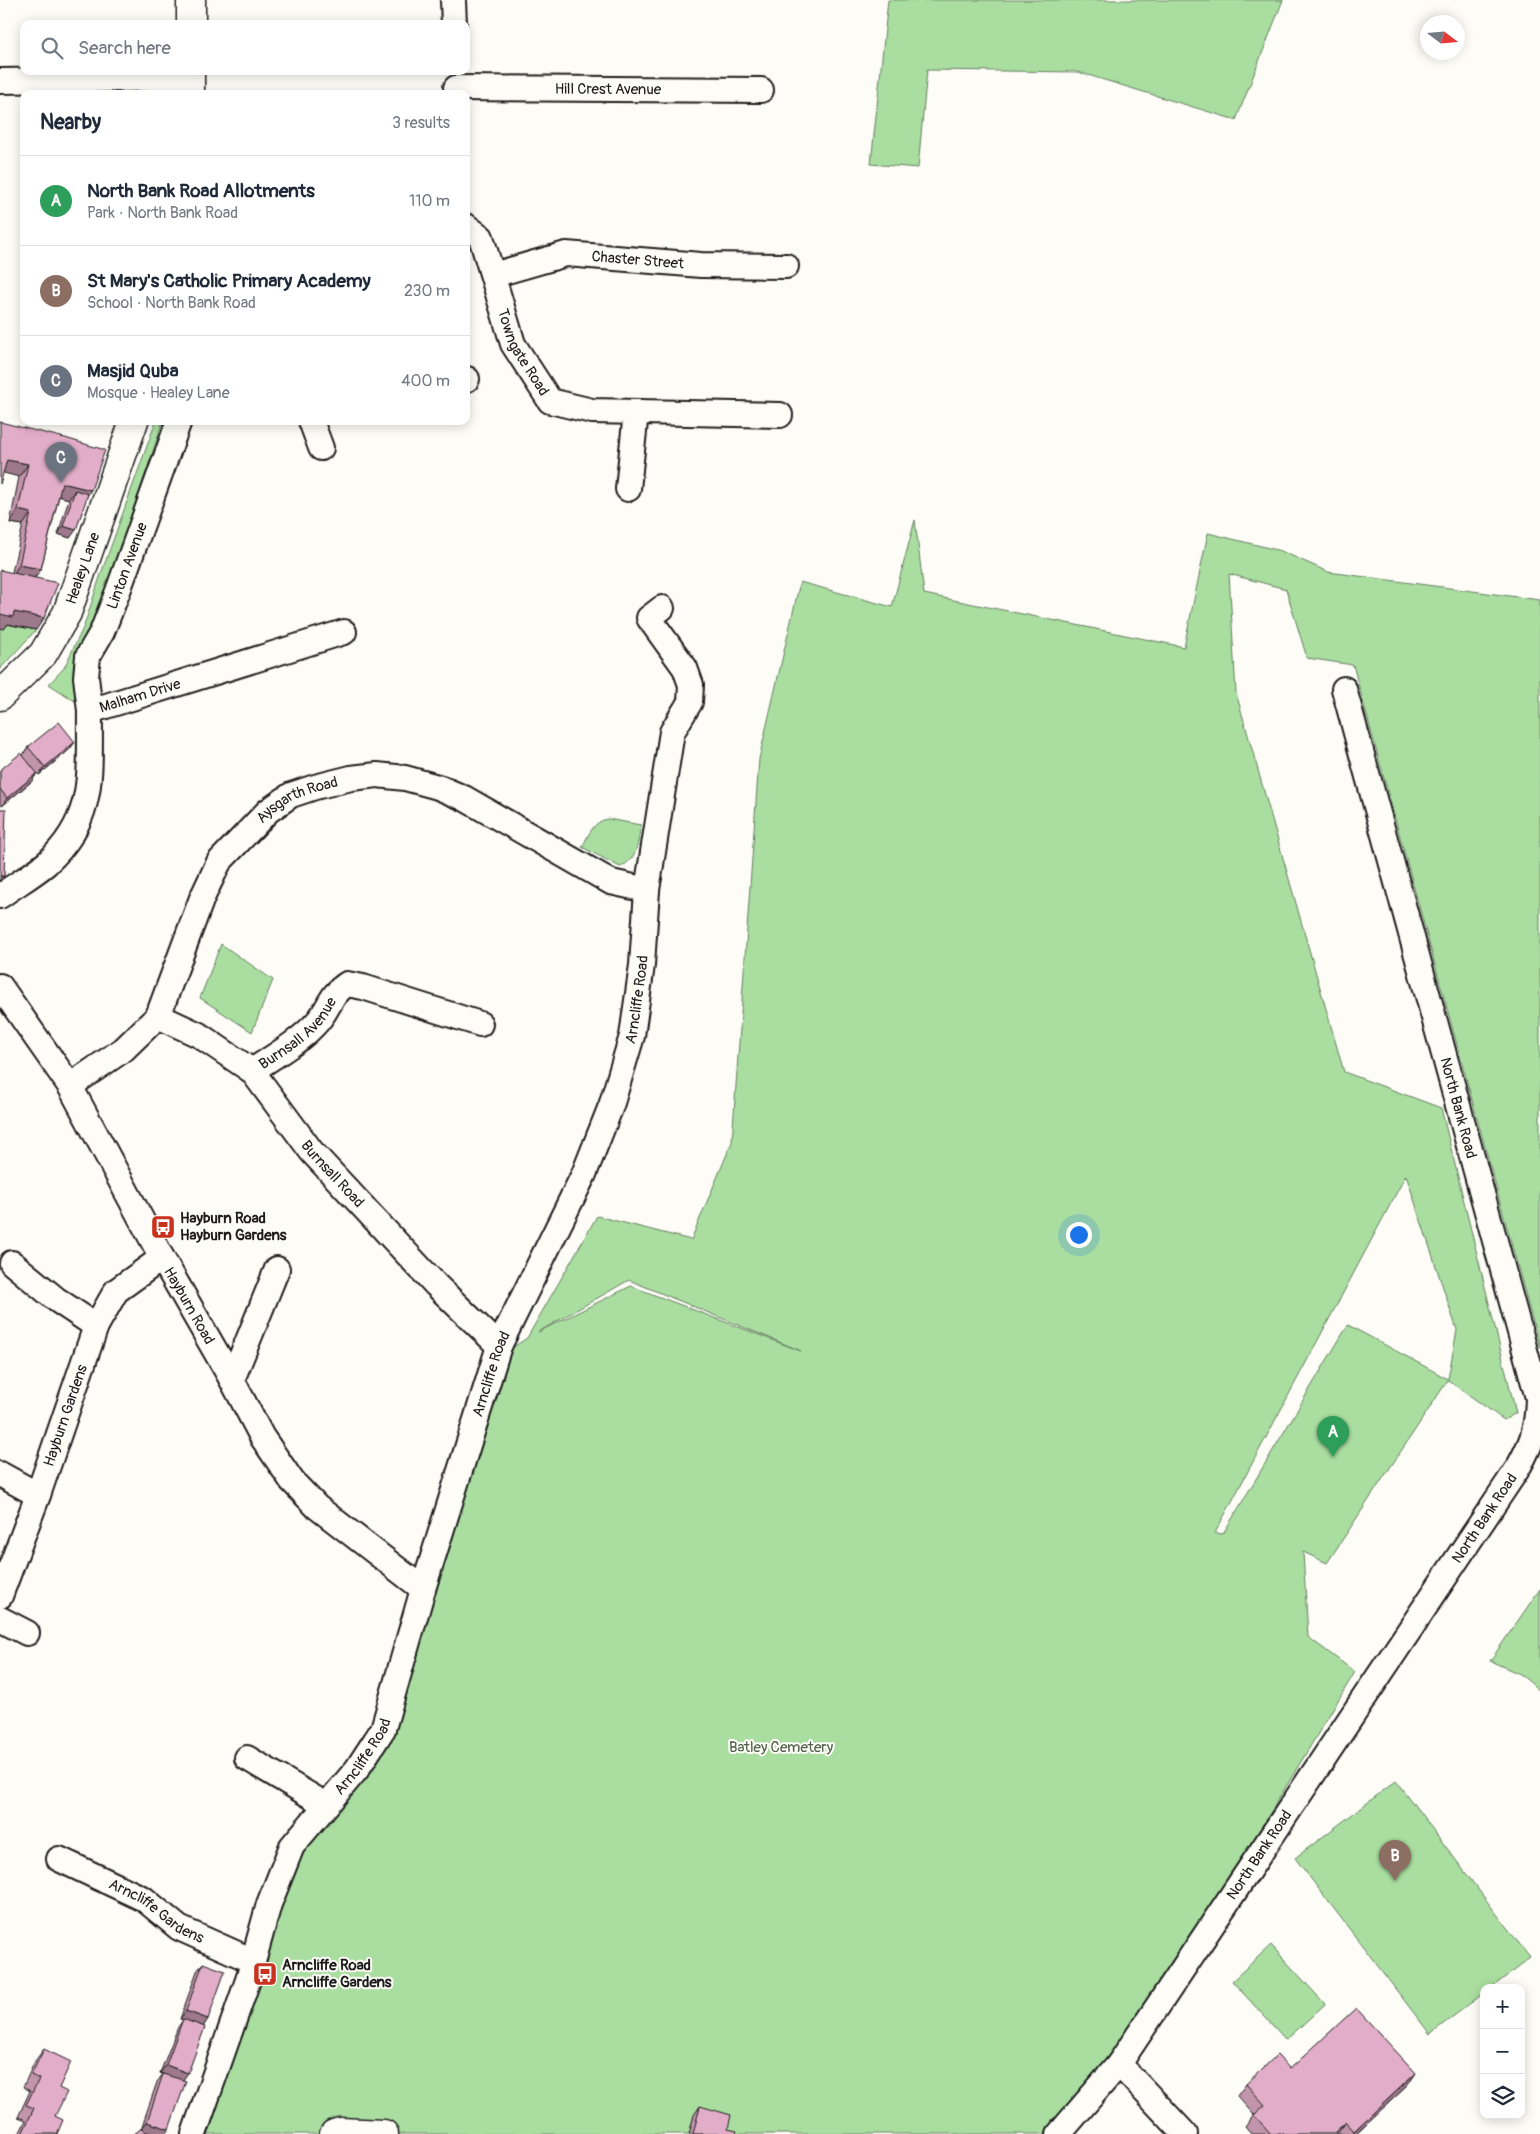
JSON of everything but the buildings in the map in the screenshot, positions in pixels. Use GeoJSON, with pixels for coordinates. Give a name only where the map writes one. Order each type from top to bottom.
{"type":"FeatureCollection","features":[{"type":"Feature","properties":{"kind":"main road"},"geometry":{"type":"LineString","coordinates":[[191,0],[191,20]]}},
{"type":"Feature","properties":{"kind":"main road","name":"Healey Lane"},"geometry":{"type":"LineString","coordinates":[[0,696],[42,654],[67,613],[133,425]]}},
{"type":"Feature","properties":{"kind":"main road"},"geometry":{"type":"LineString","coordinates":[[334,2134],[340,2132],[384,2134]]}},
{"type":"Feature","properties":{"kind":"street"},"geometry":{"type":"LineString","coordinates":[[453,0],[454,20]]}},
{"type":"Feature","properties":{"kind":"street"},"geometry":{"type":"LineString","coordinates":[[0,81],[190,81]]}},
{"type":"Feature","properties":{"kind":"street","name":"Hill Crest Avenue"},"geometry":{"type":"LineString","coordinates":[[456,84],[761,90]]}},
{"type":"Feature","properties":{"kind":"street","name":"Towngate Road"},"geometry":{"type":"LineString","coordinates":[[470,229],[481,237],[513,344],[550,401],[592,411],[780,415]]}},
{"type":"Feature","properties":{"kind":"street","name":"Chaster Street"},"geometry":{"type":"LineString","coordinates":[[493,275],[566,254],[701,265],[786,266]]}},
{"type":"Feature","properties":{"kind":"street"},"geometry":{"type":"LineString","coordinates":[[628,490],[636,412]]}},
{"type":"Feature","properties":{"kind":"street","name":"Linton Avenue"},"geometry":{"type":"LineString","coordinates":[[90,711],[86,677],[88,656],[102,632],[118,591],[178,425]]}},
{"type":"Feature","properties":{"kind":"street"},"geometry":{"type":"LineString","coordinates":[[312,425],[321,448]]}},
{"type":"Feature","properties":{"kind":"street","name":"Arncliffe Road"},"geometry":{"type":"LineString","coordinates":[[194,2134],[253,1961],[268,1904],[292,1846],[357,1768],[383,1729],[422,1589],[498,1346],[580,1182],[611,1106],[632,1036],[642,965],[647,890],[672,732],[690,702],[691,684],[685,668],[649,618],[662,608]]}},
{"type":"Feature","properties":{"kind":"street","name":"Malham Drive"},"geometry":{"type":"LineString","coordinates":[[0,896],[46,864],[75,830],[85,808],[89,784],[90,711],[344,632]]}},
{"type":"Feature","properties":{"kind":"street","name":"North Bank Road"},"geometry":{"type":"LineString","coordinates":[[1059,2134],[1119,2064],[1507,1484],[1527,1451],[1537,1425],[1538,1398],[1344,689]]}},
{"type":"Feature","properties":{"kind":"street","name":"Aysgarth Road"},"geometry":{"type":"LineString","coordinates":[[70,1086],[124,1049],[158,1016],[202,898],[219,862],[268,811],[291,795],[315,786],[376,775],[405,778],[438,787],[464,798],[611,882],[647,890]]}},
{"type":"Feature","properties":{"kind":"street","name":"Burnsall Avenue"},"geometry":{"type":"LineString","coordinates":[[252,1071],[296,1041],[318,1021],[337,990],[348,984],[480,1024]]}},
{"type":"Feature","properties":{"kind":"street","name":"Hayburn Road"},"geometry":{"type":"LineString","coordinates":[[0,986],[70,1086],[162,1258],[232,1380],[262,1437],[292,1481],[317,1507],[422,1589]]}},
{"type":"Feature","properties":{"kind":"street","name":"Burnsall Road"},"geometry":{"type":"LineString","coordinates":[[158,1016],[199,1035],[252,1071],[312,1152],[436,1285],[498,1346]]}},
{"type":"Feature","properties":{"kind":"street","name":"Hayburn Gardens"},"geometry":{"type":"LineString","coordinates":[[0,1596],[38,1495],[96,1326],[116,1291],[162,1258]]}},
{"type":"Feature","properties":{"kind":"street"},"geometry":{"type":"LineString","coordinates":[[12,1262],[57,1300],[96,1326]]}},
{"type":"Feature","properties":{"kind":"street"},"geometry":{"type":"LineString","coordinates":[[232,1380],[277,1269]]}},
{"type":"Feature","properties":{"kind":"street"},"geometry":{"type":"LineString","coordinates":[[0,1474],[38,1495]]}},
{"type":"Feature","properties":{"kind":"street"},"geometry":{"type":"LineString","coordinates":[[0,1619],[27,1633]]}},
{"type":"Feature","properties":{"kind":"street"},"geometry":{"type":"LineString","coordinates":[[247,1758],[326,1805]]}},
{"type":"Feature","properties":{"kind":"street","name":"Arncliffe Gardens"},"geometry":{"type":"LineString","coordinates":[[59,1859],[144,1899],[179,1928],[253,1961]]}},
{"type":"Feature","properties":{"kind":"street"},"geometry":{"type":"LineString","coordinates":[[1119,2064],[1185,2134]]}},
{"type":"Feature","properties":{"kind":"green space"},"geometry":{"type":"Polygon","coordinates":[[[888,0],[1283,0],[1236,120],[1078,72],[927,70],[918,168],[871,164],[888,0]]]}},
{"type":"Feature","properties":{"kind":"green space"},"geometry":{"type":"Polygon","coordinates":[[[155,425],[162,425],[115,565],[81,705],[49,684],[64,668],[84,626],[155,425]]]}},
{"type":"Feature","properties":{"kind":"green space","name":"Batley Cemetery"},"geometry":{"type":"Polygon","coordinates":[[[915,520],[924,594],[1184,647],[1208,533],[1281,551],[1328,572],[1540,600],[1540,1348],[1353,665],[1307,658],[1286,589],[1229,574],[1236,693],[1344,1072],[1441,1108],[1516,1413],[1504,1420],[1448,1380],[1327,1563],[1303,1552],[1308,1637],[1355,1672],[1119,2064],[1059,2134],[194,2134],[292,1846],[357,1769],[498,1357],[527,1338],[597,1216],[691,1240],[732,1142],[759,759],[800,582],[892,607],[915,520]],[[1406,1175],[1215,1533],[1223,1534],[1348,1325],[1448,1379],[1457,1330],[1406,1175]],[[629,1280],[538,1332],[631,1286],[801,1351],[629,1280]]]}},
{"type":"Feature","properties":{"kind":"green space"},"geometry":{"type":"Polygon","coordinates":[[[5,624],[36,630],[0,669],[0,628],[4,629],[5,624]]]}},
{"type":"Feature","properties":{"kind":"green space"},"geometry":{"type":"Polygon","coordinates":[[[608,819],[641,825],[634,855],[620,867],[582,847],[595,826],[608,819]]]}},
{"type":"Feature","properties":{"kind":"green space"},"geometry":{"type":"Polygon","coordinates":[[[221,944],[273,980],[252,1032],[200,998],[221,944]]]}},
{"type":"Feature","properties":{"kind":"green space"},"geometry":{"type":"Polygon","coordinates":[[[1540,1589],[1540,1691],[1520,1674],[1490,1661],[1540,1589]]]}},
{"type":"Feature","properties":{"kind":"green space"},"geometry":{"type":"Polygon","coordinates":[[[1396,1781],[1530,1958],[1496,1984],[1480,1984],[1480,1996],[1430,2034],[1295,1858],[1396,1781]]]}},
{"type":"Feature","properties":{"kind":"green space"},"geometry":{"type":"Polygon","coordinates":[[[1271,1945],[1325,2004],[1286,2040],[1232,1981],[1271,1945]]]}},
{"type":"Feature","properties":{"kind":"place","name":"Masjid Quba"},"geometry":{"type":"Point","coordinates":[61,483]}},
{"type":"Feature","properties":{"kind":"place","name":"Hayburn Road Hayburn Gardens"},"geometry":{"type":"Point","coordinates":[163,1227]}},
{"type":"Feature","properties":{"kind":"place","name":"North Bank Road Allotments"},"geometry":{"type":"Point","coordinates":[1333,1457]}},
{"type":"Feature","properties":{"kind":"place","name":"St Mary's Catholic Primary Academy"},"geometry":{"type":"Point","coordinates":[1395,1881]}},
{"type":"Feature","properties":{"kind":"place","name":"Arncliffe Road Arncliffe Gardens"},"geometry":{"type":"Point","coordinates":[265,1974]}}]}
